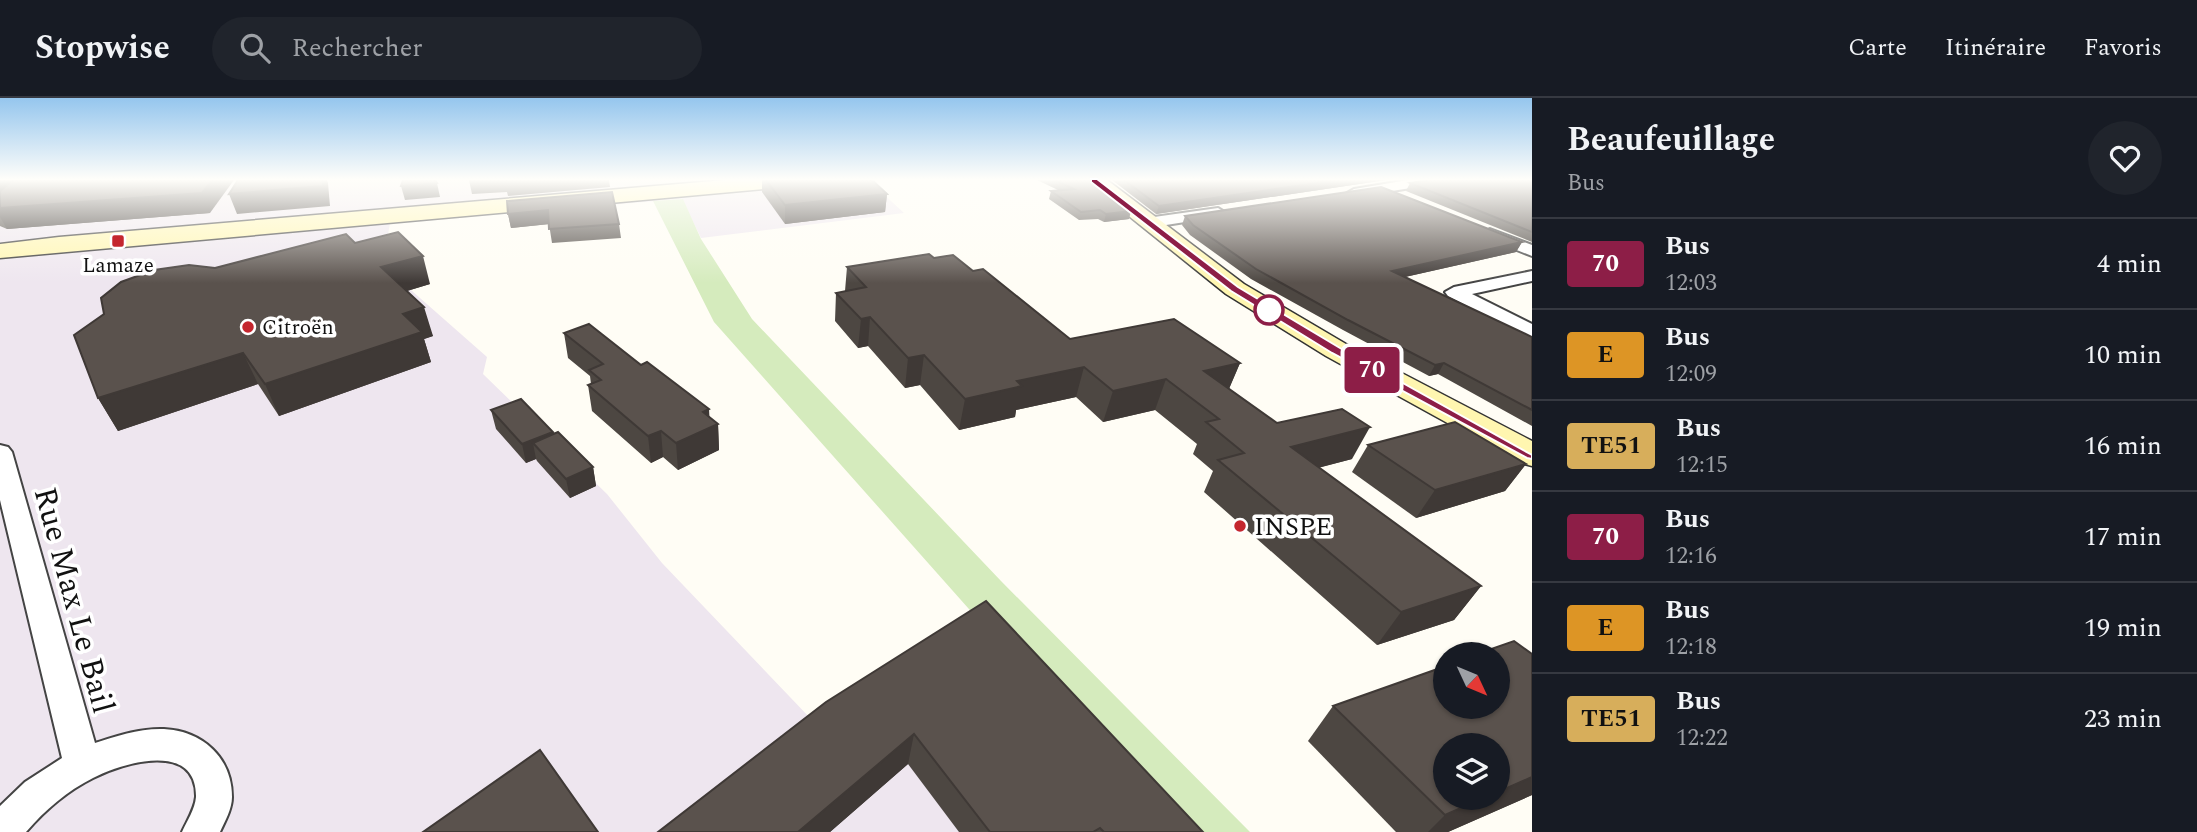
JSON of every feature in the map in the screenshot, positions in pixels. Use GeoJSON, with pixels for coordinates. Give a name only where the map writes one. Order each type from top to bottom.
{"type":"FeatureCollection","features":[{"type":"Feature","properties":{"kind":"main road"},"geometry":{"type":"LineString","coordinates":[[0,244],[0,251],[59,243],[396,214]]}},
{"type":"Feature","properties":{"kind":"main road"},"geometry":{"type":"LineString","coordinates":[[1136,214],[1259,304],[1336,350],[1532,455]]}},
{"type":"Feature","properties":{"kind":"street"},"geometry":{"type":"LineString","coordinates":[[1147,223],[1207,214]]}},
{"type":"Feature","properties":{"kind":"street"},"geometry":{"type":"LineString","coordinates":[[1481,230],[1532,251]]}},
{"type":"Feature","properties":{"kind":"street"},"geometry":{"type":"LineString","coordinates":[[1532,276],[1454,292],[1522,318],[1532,333]]}},
{"type":"Feature","properties":{"kind":"street","name":"Rue Max Le Bail"},"geometry":{"type":"LineString","coordinates":[[0,452],[78,743],[81,766]]}},
{"type":"Feature","properties":{"kind":"street"},"geometry":{"type":"LineString","coordinates":[[3,832],[41,792],[81,766],[122,749],[162,743],[191,750],[208,769],[214,798],[201,832]]}},
{"type":"Feature","properties":{"kind":"shaded area"},"geometry":{"type":"Polygon","coordinates":[[[0,214],[496,214],[390,223],[385,252],[395,276],[487,357],[483,374],[607,494],[662,563],[811,719],[1167,832],[0,832],[0,214]]]}},
{"type":"Feature","properties":{"kind":"shaded area"},"geometry":{"type":"Polygon","coordinates":[[[689,214],[894,214],[701,238],[689,214]]]}},
{"type":"Feature","properties":{"kind":"green space"},"geometry":{"type":"Polygon","coordinates":[[[660,214],[690,214],[701,239],[752,319],[1001,581],[1250,832],[1167,832],[714,322],[660,214]]]}},
{"type":"Feature","properties":{"kind":"building"},"geometry":{"type":"Polygon","coordinates":[[[548,214],[617,214],[619,224],[549,229],[548,214]]]}},
{"type":"Feature","properties":{"kind":"building"},"geometry":{"type":"Polygon","coordinates":[[[1451,214],[1522,242],[1392,271],[1532,337],[1532,410],[1444,363],[1435,365],[1256,269],[1193,225],[1185,216],[1451,214]]]}},
{"type":"Feature","properties":{"kind":"building"},"geometry":{"type":"Polygon","coordinates":[[[1488,214],[1532,214],[1532,232],[1488,214]]]}},
{"type":"Feature","properties":{"kind":"building"},"geometry":{"type":"Polygon","coordinates":[[[398,232],[423,256],[381,267],[424,307],[403,314],[422,332],[265,384],[243,353],[98,398],[74,335],[104,314],[101,298],[121,282],[154,270],[189,265],[215,268],[346,234],[355,243],[398,232]]]}},
{"type":"Feature","properties":{"kind":"building"},"geometry":{"type":"Polygon","coordinates":[[[929,254],[934,258],[953,255],[973,271],[983,269],[1070,339],[1174,319],[1240,363],[1204,371],[1277,423],[1342,409],[1370,427],[1291,447],[1481,586],[1401,612],[1218,460],[1244,453],[1206,422],[1219,419],[1166,379],[1113,391],[1084,367],[1017,381],[1022,386],[965,399],[924,355],[908,358],[870,317],[861,319],[836,293],[866,287],[847,267],[929,254]]]}},
{"type":"Feature","properties":{"kind":"building"},"geometry":{"type":"Polygon","coordinates":[[[589,324],[641,365],[647,362],[709,409],[703,412],[718,424],[676,443],[661,431],[648,436],[588,385],[601,380],[589,370],[603,364],[564,333],[589,324]]]}},
{"type":"Feature","properties":{"kind":"building"},"geometry":{"type":"Polygon","coordinates":[[[521,399],[553,432],[522,444],[491,410],[521,399]]]}},
{"type":"Feature","properties":{"kind":"building"},"geometry":{"type":"Polygon","coordinates":[[[1455,422],[1526,464],[1435,490],[1368,445],[1455,422]]]}},
{"type":"Feature","properties":{"kind":"building"},"geometry":{"type":"Polygon","coordinates":[[[558,432],[593,467],[566,479],[533,443],[558,432]]]}},
{"type":"Feature","properties":{"kind":"building"},"geometry":{"type":"Polygon","coordinates":[[[986,601],[1203,832],[1104,832],[1100,828],[1093,832],[990,832],[914,734],[798,832],[658,832],[826,702],[986,601]]]}},
{"type":"Feature","properties":{"kind":"building"},"geometry":{"type":"Polygon","coordinates":[[[1514,641],[1532,654],[1532,777],[1510,787],[1510,733],[1433,733],[1433,803],[1333,706],[1433,671],[1433,719],[1510,719],[1510,642],[1514,641]]]}},
{"type":"Feature","properties":{"kind":"building"},"geometry":{"type":"Polygon","coordinates":[[[540,750],[598,832],[423,832],[540,750]]]}},
{"type":"Feature","properties":{"kind":"building"},"geometry":{"type":"Polygon","coordinates":[[[1440,810],[1456,810],[1445,815],[1440,810]]]}},
{"type":"Feature","properties":{"kind":"bus line","name":"70"},"geometry":{"type":"LineString","coordinates":[[1136,214],[1235,289],[1336,350],[1532,455]]}},
{"type":"Feature","properties":{"kind":"place","name":"Lamaze"},"geometry":{"type":"Point","coordinates":[118,241]}},
{"type":"Feature","properties":{"kind":"place","name":"Citroën"},"geometry":{"type":"Point","coordinates":[248,327]}},
{"type":"Feature","properties":{"kind":"place","name":"INSPE"},"geometry":{"type":"Point","coordinates":[1240,526]}}]}
